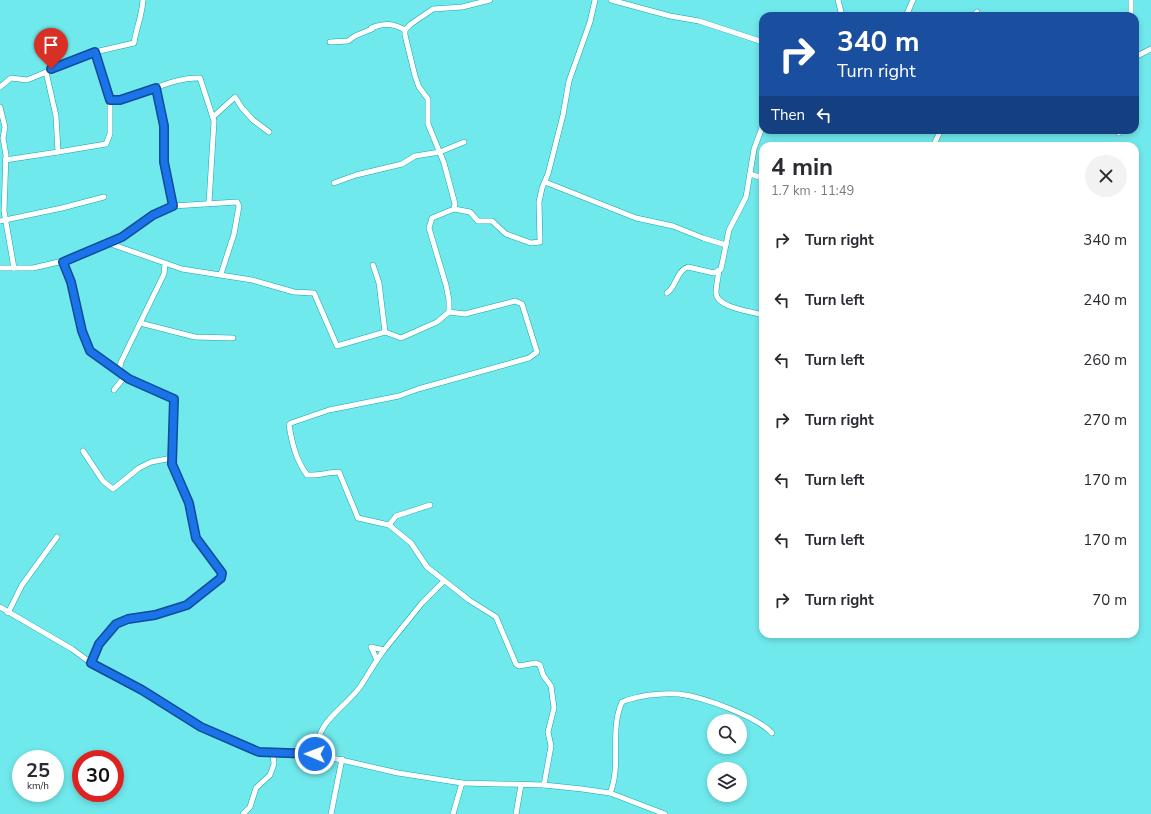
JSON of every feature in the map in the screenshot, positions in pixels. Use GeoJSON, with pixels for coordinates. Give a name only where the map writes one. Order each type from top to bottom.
{"type":"FeatureCollection","features":[{"type":"Feature","properties":{"kind":"street"},"geometry":{"type":"LineString","coordinates":[[0,87],[11,78],[27,80],[95,52],[134,44],[136,30],[141,19],[143,0]]}},
{"type":"Feature","properties":{"kind":"street"},"geometry":{"type":"LineString","coordinates":[[454,209],[455,204],[440,152],[428,124],[430,103],[419,87],[415,76],[405,30],[418,18],[433,9],[462,7],[490,0]]}},
{"type":"Feature","properties":{"kind":"street"},"geometry":{"type":"LineString","coordinates":[[449,312],[449,300],[446,285],[429,228],[432,218],[454,209],[470,212],[478,220],[492,221],[506,234],[536,243],[540,240],[539,202],[566,103],[569,80],[590,22],[595,0]]}},
{"type":"Feature","properties":{"kind":"street"},"geometry":{"type":"LineString","coordinates":[[611,0],[670,16],[699,21],[759,41]]}},
{"type":"Feature","properties":{"kind":"street"},"geometry":{"type":"LineString","coordinates":[[838,0],[841,12]]}},
{"type":"Feature","properties":{"kind":"street"},"geometry":{"type":"LineString","coordinates":[[908,12],[913,0]]}},
{"type":"Feature","properties":{"kind":"street"},"geometry":{"type":"LineString","coordinates":[[1131,0],[1132,12]]}},
{"type":"Feature","properties":{"kind":"street"},"geometry":{"type":"LineString","coordinates":[[330,42],[348,41],[380,24],[390,23],[405,30]]}},
{"type":"Feature","properties":{"kind":"street"},"geometry":{"type":"LineString","coordinates":[[1139,55],[1151,49]]}},
{"type":"Feature","properties":{"kind":"street"},"geometry":{"type":"LineString","coordinates":[[0,154],[6,158],[58,152],[106,144],[110,134],[110,100],[95,52]]}},
{"type":"Feature","properties":{"kind":"street"},"geometry":{"type":"LineString","coordinates":[[46,72],[56,116],[58,152]]}},
{"type":"Feature","properties":{"kind":"street"},"geometry":{"type":"LineString","coordinates":[[110,100],[120,100],[192,78],[200,78],[213,117],[213,147],[209,184],[209,203]]}},
{"type":"Feature","properties":{"kind":"street"},"geometry":{"type":"LineString","coordinates":[[156,88],[164,126],[164,162],[173,206]]}},
{"type":"Feature","properties":{"kind":"street"},"geometry":{"type":"LineString","coordinates":[[213,117],[235,97],[242,108],[253,120],[269,132]]}},
{"type":"Feature","properties":{"kind":"street"},"geometry":{"type":"LineString","coordinates":[[0,107],[5,127],[3,138],[6,158],[3,220],[14,268]]}},
{"type":"Feature","properties":{"kind":"street"},"geometry":{"type":"LineString","coordinates":[[759,314],[727,306],[718,300],[716,294],[719,271],[729,230],[746,197],[754,150],[760,134]]}},
{"type":"Feature","properties":{"kind":"street"},"geometry":{"type":"LineString","coordinates":[[334,183],[356,175],[402,164],[415,156],[440,152],[464,142]]}},
{"type":"Feature","properties":{"kind":"street"},"geometry":{"type":"LineString","coordinates":[[750,174],[759,177]]}},
{"type":"Feature","properties":{"kind":"street"},"geometry":{"type":"LineString","coordinates":[[544,182],[636,218],[673,226],[702,238],[726,245]]}},
{"type":"Feature","properties":{"kind":"street"},"geometry":{"type":"LineString","coordinates":[[3,220],[62,208],[104,197]]}},
{"type":"Feature","properties":{"kind":"street"},"geometry":{"type":"LineString","coordinates":[[0,268],[33,268],[63,262],[122,237],[153,215],[173,206],[237,202],[240,206],[234,234],[222,274]]}},
{"type":"Feature","properties":{"kind":"street"},"geometry":{"type":"LineString","coordinates":[[108,243],[164,264],[194,271],[222,274],[252,280],[294,292],[314,293],[337,346],[385,332],[400,338],[437,322],[449,312],[465,314],[516,301],[522,304],[537,352],[529,358],[392,398],[329,410],[289,426],[300,466],[307,475],[316,476],[329,472],[339,472],[344,479],[345,490],[358,518],[389,525],[411,543],[427,567],[444,582],[473,603],[496,617],[516,664],[519,666],[536,663],[540,665],[543,675],[551,686],[554,708],[548,732],[551,746],[544,785]]}},
{"type":"Feature","properties":{"kind":"street"},"geometry":{"type":"LineString","coordinates":[[63,262],[71,282],[82,331],[90,351],[125,376],[174,399],[172,458],[174,472],[189,503],[196,538],[222,570],[221,578],[187,605],[155,615],[128,619],[116,624],[99,644],[91,663]]}},
{"type":"Feature","properties":{"kind":"street"},"geometry":{"type":"LineString","coordinates":[[119,372],[121,362],[164,274],[164,264]]}},
{"type":"Feature","properties":{"kind":"street"},"geometry":{"type":"LineString","coordinates":[[373,265],[379,284],[385,332]]}},
{"type":"Feature","properties":{"kind":"street"},"geometry":{"type":"LineString","coordinates":[[667,293],[672,289],[680,272],[684,268],[688,267],[714,273],[719,271]]}},
{"type":"Feature","properties":{"kind":"street"},"geometry":{"type":"LineString","coordinates":[[140,323],[195,337],[233,338]]}},
{"type":"Feature","properties":{"kind":"street"},"geometry":{"type":"LineString","coordinates":[[114,390],[125,376]]}},
{"type":"Feature","properties":{"kind":"street"},"geometry":{"type":"LineString","coordinates":[[83,451],[103,481],[113,489],[139,468],[150,462],[172,458]]}},
{"type":"Feature","properties":{"kind":"street"},"geometry":{"type":"LineString","coordinates":[[389,525],[396,516],[430,505]]}},
{"type":"Feature","properties":{"kind":"street"},"geometry":{"type":"LineString","coordinates":[[8,612],[22,585],[57,537]]}},
{"type":"Feature","properties":{"kind":"street"},"geometry":{"type":"LineString","coordinates":[[315,754],[316,740],[329,717],[338,710],[360,686],[384,650],[422,603],[444,582]]}},
{"type":"Feature","properties":{"kind":"street"},"geometry":{"type":"LineString","coordinates":[[0,607],[72,649],[91,663],[142,690],[201,727],[259,752],[273,754],[315,754],[398,772],[462,783],[544,785],[610,794],[665,814]]}},
{"type":"Feature","properties":{"kind":"street"},"geometry":{"type":"LineString","coordinates":[[377,660],[371,647],[384,650]]}},
{"type":"Feature","properties":{"kind":"street"},"geometry":{"type":"LineString","coordinates":[[610,794],[615,778],[617,716],[622,702],[627,700],[669,694],[688,696],[742,713],[772,733]]}},
{"type":"Feature","properties":{"kind":"street"},"geometry":{"type":"LineString","coordinates":[[243,814],[250,807],[256,788],[270,775],[274,764],[273,754]]}},
{"type":"Feature","properties":{"kind":"street"},"geometry":{"type":"LineString","coordinates":[[331,814],[342,760]]}},
{"type":"Feature","properties":{"kind":"street"},"geometry":{"type":"LineString","coordinates":[[453,814],[462,783]]}},
{"type":"Feature","properties":{"kind":"street"},"geometry":{"type":"LineString","coordinates":[[516,814],[521,785]]}},
{"type":"Feature","properties":{"kind":"route"},"geometry":{"type":"LineString","coordinates":[[51,69],[95,52],[110,100],[120,100],[156,88],[165,131],[164,162],[167,170],[173,206],[153,215],[122,237],[63,262],[71,282],[84,339],[94,356],[129,379],[147,388],[171,396],[174,399],[171,451],[174,472],[189,503],[191,521],[196,538],[222,570],[221,578],[187,605],[155,615],[128,619],[116,624],[99,644],[91,663],[142,690],[201,727],[259,752],[273,754],[315,754]]}}]}
